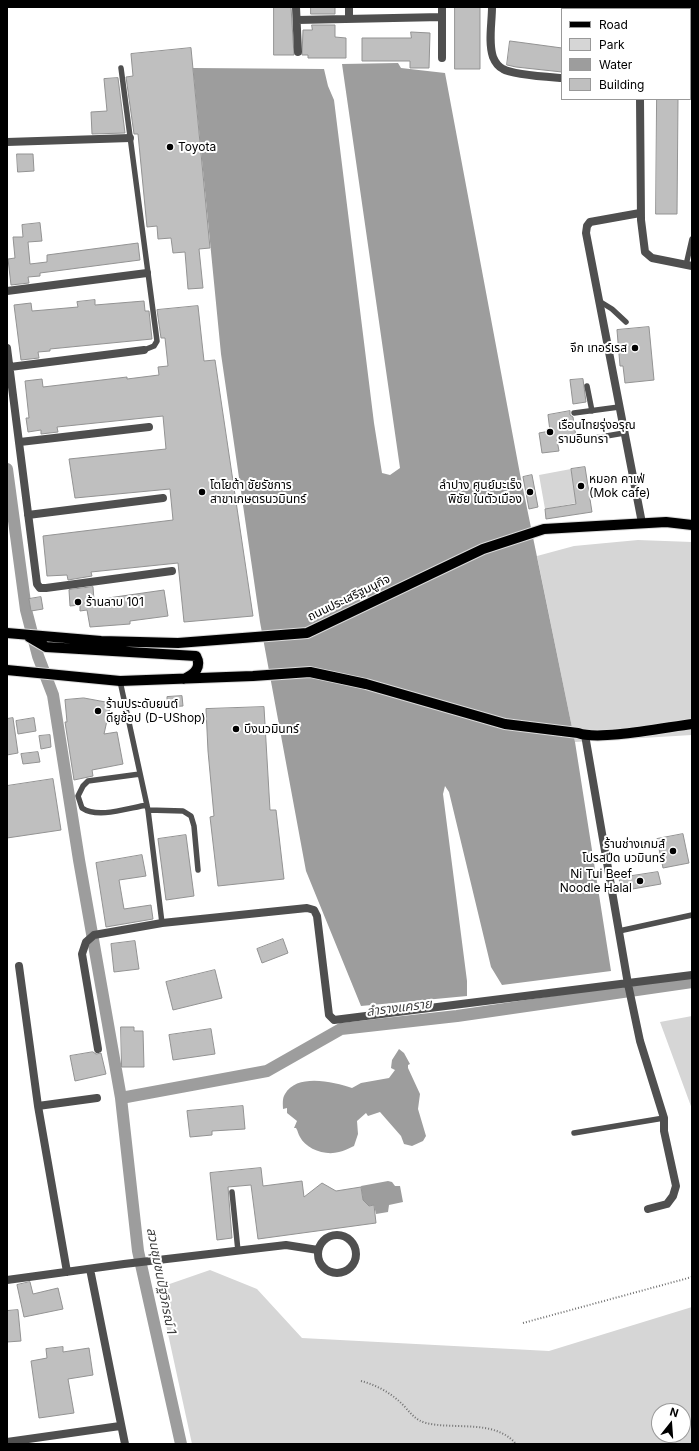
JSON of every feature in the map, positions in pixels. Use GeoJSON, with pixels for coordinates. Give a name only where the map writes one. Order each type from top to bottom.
{"type":"FeatureCollection","features":[{"type":"Feature","properties":{"kind":"main road","name":"ถนนประเสริฐมนูกิจ"},"geometry":{"type":"LineString","coordinates":[[7,633],[25,635],[42,641],[178,643],[252,636],[306,633],[483,549],[544,529],[666,522],[692,525]]}},
{"type":"Feature","properties":{"kind":"main road"},"geometry":{"type":"LineString","coordinates":[[42,641],[94,650],[196,656],[198,660],[198,668],[193,674],[183,679]]}},
{"type":"Feature","properties":{"kind":"main road"},"geometry":{"type":"LineString","coordinates":[[7,670],[120,681],[253,676],[310,672],[366,684],[505,724],[582,734],[626,733],[692,724]]}},
{"type":"Feature","properties":{"kind":"street"},"geometry":{"type":"LineString","coordinates":[[296,7],[298,52]]}},
{"type":"Feature","properties":{"kind":"street"},"geometry":{"type":"LineString","coordinates":[[349,7],[349,19]]}},
{"type":"Feature","properties":{"kind":"street"},"geometry":{"type":"LineString","coordinates":[[492,7],[491,42],[493,57],[503,70],[561,78]]}},
{"type":"Feature","properties":{"kind":"street"},"geometry":{"type":"LineString","coordinates":[[442,8],[442,58]]}},
{"type":"Feature","properties":{"kind":"street"},"geometry":{"type":"LineString","coordinates":[[297,20],[442,17]]}},
{"type":"Feature","properties":{"kind":"street"},"geometry":{"type":"LineString","coordinates":[[640,100],[640,213],[645,252],[652,258],[689,265]]}},
{"type":"Feature","properties":{"kind":"street"},"geometry":{"type":"LineString","coordinates":[[7,142],[130,138]]}},
{"type":"Feature","properties":{"kind":"street"},"geometry":{"type":"LineString","coordinates":[[640,213],[590,222],[587,226],[586,233],[618,407],[642,523]]}},
{"type":"Feature","properties":{"kind":"street"},"geometry":{"type":"LineString","coordinates":[[7,291],[148,273]]}},
{"type":"Feature","properties":{"kind":"street"},"geometry":{"type":"LineString","coordinates":[[7,348],[20,442],[35,579],[40,588],[172,571]]}},
{"type":"Feature","properties":{"kind":"street"},"geometry":{"type":"LineString","coordinates":[[10,367],[144,350]]}},
{"type":"Feature","properties":{"kind":"street"},"geometry":{"type":"LineString","coordinates":[[20,442],[149,427]]}},
{"type":"Feature","properties":{"kind":"street"},"geometry":{"type":"LineString","coordinates":[[28,515],[163,498]]}},
{"type":"Feature","properties":{"kind":"street"},"geometry":{"type":"LineString","coordinates":[[582,734],[628,986],[640,1041],[664,1118],[664,1131],[676,1186],[673,1196],[667,1204],[648,1209]]}},
{"type":"Feature","properties":{"kind":"street"},"geometry":{"type":"LineString","coordinates":[[98,1049],[82,954],[86,942],[92,936],[162,923],[307,908],[314,910],[317,916],[329,1015],[334,1020],[628,986],[692,975]]}},
{"type":"Feature","properties":{"kind":"street"},"geometry":{"type":"LineString","coordinates":[[19,966],[38,1106],[67,1272]]}},
{"type":"Feature","properties":{"kind":"street"},"geometry":{"type":"LineString","coordinates":[[38,1106],[97,1098]]}},
{"type":"Feature","properties":{"kind":"street"},"geometry":{"type":"LineString","coordinates":[[336,1235],[342,1235],[352,1241],[356,1252],[356,1259],[349,1269],[336,1273],[324,1268],[320,1263],[318,1250],[324,1240],[336,1235]]}},
{"type":"Feature","properties":{"kind":"street"},"geometry":{"type":"LineString","coordinates":[[7,1280],[286,1245],[318,1250]]}},
{"type":"Feature","properties":{"kind":"street"},"geometry":{"type":"LineString","coordinates":[[90,1269],[120,1426],[125,1444]]}},
{"type":"Feature","properties":{"kind":"street"},"geometry":{"type":"LineString","coordinates":[[7,1442],[120,1426]]}},
{"type":"Feature","properties":{"kind":"lane"},"geometry":{"type":"LineString","coordinates":[[121,68],[157,341],[154,346],[144,350]]}},
{"type":"Feature","properties":{"kind":"lane"},"geometry":{"type":"LineString","coordinates":[[689,265],[692,239]]}},
{"type":"Feature","properties":{"kind":"lane"},"geometry":{"type":"LineString","coordinates":[[598,301],[612,309],[626,322]]}},
{"type":"Feature","properties":{"kind":"lane"},"geometry":{"type":"LineString","coordinates":[[587,386],[592,411]]}},
{"type":"Feature","properties":{"kind":"lane"},"geometry":{"type":"LineString","coordinates":[[574,413],[618,407]]}},
{"type":"Feature","properties":{"kind":"lane"},"geometry":{"type":"LineString","coordinates":[[583,440],[624,433]]}},
{"type":"Feature","properties":{"kind":"lane"},"geometry":{"type":"LineString","coordinates":[[120,681],[147,808],[162,923]]}},
{"type":"Feature","properties":{"kind":"lane"},"geometry":{"type":"LineString","coordinates":[[140,774],[88,781],[83,786],[78,796],[82,808],[88,812],[108,812],[147,808],[183,811],[191,816],[194,826],[198,870]]}},
{"type":"Feature","properties":{"kind":"lane"},"geometry":{"type":"LineString","coordinates":[[619,931],[692,914]]}},
{"type":"Feature","properties":{"kind":"lane"},"geometry":{"type":"LineString","coordinates":[[574,1133],[664,1118]]}},
{"type":"Feature","properties":{"kind":"lane"},"geometry":{"type":"LineString","coordinates":[[232,1192],[238,1251]]}},
{"type":"Feature","properties":{"kind":"path"},"geometry":{"type":"LineString","coordinates":[[523,1323],[692,1277]]}},
{"type":"Feature","properties":{"kind":"path"},"geometry":{"type":"LineString","coordinates":[[361,1381],[374,1385],[393,1396],[412,1416],[426,1423],[494,1429],[509,1436],[516,1444]]}},
{"type":"Feature","properties":{"kind":"green space"},"geometry":{"type":"Polygon","coordinates":[[[571,469],[576,503],[545,509],[539,475],[571,469]]]}},
{"type":"Feature","properties":{"kind":"green space"},"geometry":{"type":"Polygon","coordinates":[[[638,540],[692,542],[692,735],[575,742],[537,556],[574,546],[638,540]]]}},
{"type":"Feature","properties":{"kind":"green space"},"geometry":{"type":"Polygon","coordinates":[[[692,1016],[692,1109],[660,1022],[692,1016]]]}},
{"type":"Feature","properties":{"kind":"green space"},"geometry":{"type":"Polygon","coordinates":[[[210,1270],[257,1289],[302,1338],[549,1351],[692,1307],[692,1444],[192,1444],[158,1288],[210,1270]]]}},
{"type":"Feature","properties":{"kind":"water"},"geometry":{"type":"Polygon","coordinates":[[[398,63],[401,68],[445,73],[520,474],[575,742],[611,971],[502,985],[491,967],[449,792],[445,786],[443,794],[467,981],[467,996],[361,1006],[306,871],[260,622],[221,354],[193,68],[324,69],[328,86],[334,100],[374,423],[382,473],[390,475],[400,468],[342,64],[398,63]]]}},
{"type":"Feature","properties":{"kind":"water"},"geometry":{"type":"Polygon","coordinates":[[[399,1049],[404,1053],[410,1064],[408,1065],[408,1068],[420,1094],[418,1109],[426,1136],[423,1141],[412,1146],[404,1144],[401,1136],[380,1112],[368,1116],[366,1113],[357,1121],[358,1134],[354,1146],[343,1151],[334,1153],[322,1152],[311,1148],[303,1141],[296,1128],[294,1128],[297,1121],[287,1113],[287,1108],[283,1109],[284,1096],[291,1087],[298,1083],[316,1081],[336,1083],[352,1088],[361,1083],[389,1078],[395,1070],[391,1068],[392,1060],[399,1049]]]}},
{"type":"Feature","properties":{"kind":"water"},"geometry":{"type":"Polygon","coordinates":[[[388,1181],[392,1182],[395,1186],[400,1186],[403,1202],[389,1205],[388,1212],[376,1214],[374,1205],[369,1206],[363,1200],[361,1186],[388,1181]]]}},
{"type":"Feature","properties":{"kind":"building"},"geometry":{"type":"Polygon","coordinates":[[[274,7],[291,7],[294,55],[274,55],[274,7]]]}},
{"type":"Feature","properties":{"kind":"building"},"geometry":{"type":"Polygon","coordinates":[[[311,7],[335,7],[335,14],[311,14],[311,7]]]}},
{"type":"Feature","properties":{"kind":"building"},"geometry":{"type":"Polygon","coordinates":[[[455,7],[480,7],[480,69],[455,69],[455,7]]]}},
{"type":"Feature","properties":{"kind":"building"},"geometry":{"type":"Polygon","coordinates":[[[312,25],[335,25],[335,37],[346,38],[346,58],[308,58],[308,55],[302,55],[303,30],[312,30],[312,25]]]}},
{"type":"Feature","properties":{"kind":"building"},"geometry":{"type":"Polygon","coordinates":[[[411,32],[430,33],[429,68],[410,68],[410,61],[362,61],[362,38],[411,38],[411,32]]]}},
{"type":"Feature","properties":{"kind":"building"},"geometry":{"type":"Polygon","coordinates":[[[510,41],[561,48],[561,72],[507,65],[510,41]]]}},
{"type":"Feature","properties":{"kind":"building","name":"Toyota"},"geometry":{"type":"Polygon","coordinates":[[[191,48],[210,248],[199,249],[203,288],[188,289],[185,252],[173,253],[171,238],[158,239],[157,226],[147,227],[138,134],[134,134],[126,77],[133,76],[131,54],[191,48]]]}},
{"type":"Feature","properties":{"kind":"building"},"geometry":{"type":"Polygon","coordinates":[[[118,78],[125,133],[92,134],[91,112],[107,111],[104,79],[118,78]]]}},
{"type":"Feature","properties":{"kind":"building"},"geometry":{"type":"Polygon","coordinates":[[[657,100],[678,100],[677,214],[656,214],[657,100]]]}},
{"type":"Feature","properties":{"kind":"building"},"geometry":{"type":"Polygon","coordinates":[[[17,154],[33,154],[34,171],[18,172],[17,154]]]}},
{"type":"Feature","properties":{"kind":"building"},"geometry":{"type":"Polygon","coordinates":[[[40,223],[42,241],[28,242],[30,264],[47,262],[47,255],[138,243],[140,260],[40,273],[40,276],[28,277],[29,283],[11,285],[8,259],[15,258],[13,237],[23,237],[22,225],[40,223]]]}},
{"type":"Feature","properties":{"kind":"building"},"geometry":{"type":"Polygon","coordinates":[[[95,300],[95,305],[144,301],[145,311],[149,311],[152,339],[50,349],[50,351],[38,352],[39,358],[21,360],[14,305],[31,303],[32,311],[78,307],[77,302],[95,300]]]}},
{"type":"Feature","properties":{"kind":"building"},"geometry":{"type":"Polygon","coordinates":[[[198,306],[204,361],[215,360],[253,616],[184,622],[178,563],[91,572],[92,576],[68,580],[67,575],[47,576],[43,536],[173,520],[170,489],[75,498],[69,459],[166,449],[163,416],[57,427],[58,432],[41,434],[41,430],[28,432],[26,418],[29,418],[25,381],[42,379],[43,387],[127,377],[127,379],[159,375],[158,367],[168,366],[165,338],[161,338],[157,310],[198,306]]]}},
{"type":"Feature","properties":{"kind":"building","name":"จึก เทอร์เรส"},"geometry":{"type":"Polygon","coordinates":[[[649,327],[654,380],[625,383],[623,366],[620,366],[617,330],[649,327]]]}},
{"type":"Feature","properties":{"kind":"building"},"geometry":{"type":"Polygon","coordinates":[[[583,379],[586,402],[573,404],[570,380],[583,379]]]}},
{"type":"Feature","properties":{"kind":"building","name":"เรือนไทยรุ่งอรุณ รามอินทรา"},"geometry":{"type":"Polygon","coordinates":[[[570,411],[570,415],[573,417],[576,437],[557,440],[559,451],[542,453],[539,433],[550,431],[548,415],[570,411]]]}},
{"type":"Feature","properties":{"kind":"building","name":"หมอก คาเฟ่ (Mok cafe)"},"geometry":{"type":"Polygon","coordinates":[[[585,467],[592,512],[546,519],[545,509],[576,504],[571,469],[585,467]]]}},
{"type":"Feature","properties":{"kind":"building","name":"ลำปาง ศูนย์มะเร็ง พิชัย ในตัวเมือง"},"geometry":{"type":"Polygon","coordinates":[[[532,475],[538,507],[529,509],[523,477],[532,475]]]}},
{"type":"Feature","properties":{"kind":"building"},"geometry":{"type":"Polygon","coordinates":[[[93,587],[94,600],[164,590],[168,616],[130,621],[130,624],[90,627],[87,610],[80,611],[80,605],[70,606],[69,590],[93,587]]]}},
{"type":"Feature","properties":{"kind":"building"},"geometry":{"type":"Polygon","coordinates":[[[41,597],[43,609],[31,611],[29,599],[41,597]]]}},
{"type":"Feature","properties":{"kind":"building"},"geometry":{"type":"Polygon","coordinates":[[[182,696],[183,706],[167,707],[167,697],[182,696]]]}},
{"type":"Feature","properties":{"kind":"building"},"geometry":{"type":"Polygon","coordinates":[[[84,698],[111,703],[104,734],[117,732],[123,764],[92,770],[93,776],[74,780],[65,722],[67,722],[65,700],[84,698]]]}},
{"type":"Feature","properties":{"kind":"building"},"geometry":{"type":"Polygon","coordinates":[[[264,707],[270,810],[276,810],[284,879],[218,886],[210,817],[214,816],[206,709],[264,707]]]}},
{"type":"Feature","properties":{"kind":"building"},"geometry":{"type":"Polygon","coordinates":[[[13,718],[18,753],[7,755],[7,719],[13,718]]]}},
{"type":"Feature","properties":{"kind":"building"},"geometry":{"type":"Polygon","coordinates":[[[34,718],[36,731],[18,734],[16,721],[34,718]]]}},
{"type":"Feature","properties":{"kind":"building"},"geometry":{"type":"Polygon","coordinates":[[[50,735],[51,747],[41,749],[39,736],[50,735]]]}},
{"type":"Feature","properties":{"kind":"building"},"geometry":{"type":"Polygon","coordinates":[[[38,752],[40,762],[23,764],[21,754],[38,752]]]}},
{"type":"Feature","properties":{"kind":"building"},"geometry":{"type":"Polygon","coordinates":[[[53,779],[61,830],[7,838],[7,786],[53,779]]]}},
{"type":"Feature","properties":{"kind":"building","name":"ร้านช่างเกมส์ โปรสปีด นวมินทร์"},"geometry":{"type":"Polygon","coordinates":[[[683,834],[689,863],[663,868],[657,839],[683,834]]]}},
{"type":"Feature","properties":{"kind":"building"},"geometry":{"type":"Polygon","coordinates":[[[186,835],[194,896],[166,900],[158,839],[186,835]]]}},
{"type":"Feature","properties":{"kind":"building"},"geometry":{"type":"Polygon","coordinates":[[[142,855],[146,876],[119,880],[124,909],[151,905],[153,919],[106,927],[96,863],[142,855]]]}},
{"type":"Feature","properties":{"kind":"building","name":"Ni Tui Beef Noodle Halal"},"geometry":{"type":"Polygon","coordinates":[[[658,872],[661,884],[621,891],[619,878],[658,872]]]}},
{"type":"Feature","properties":{"kind":"building"},"geometry":{"type":"Polygon","coordinates":[[[283,939],[288,953],[262,963],[257,949],[283,939]]]}},
{"type":"Feature","properties":{"kind":"building"},"geometry":{"type":"Polygon","coordinates":[[[135,941],[139,969],[114,972],[111,944],[135,941]]]}},
{"type":"Feature","properties":{"kind":"building"},"geometry":{"type":"Polygon","coordinates":[[[215,970],[222,998],[173,1010],[166,982],[215,970]]]}},
{"type":"Feature","properties":{"kind":"building"},"geometry":{"type":"Polygon","coordinates":[[[121,1027],[134,1027],[134,1031],[143,1031],[144,1067],[122,1067],[121,1027]]]}},
{"type":"Feature","properties":{"kind":"building"},"geometry":{"type":"Polygon","coordinates":[[[211,1029],[215,1054],[173,1060],[169,1035],[211,1029]]]}},
{"type":"Feature","properties":{"kind":"building"},"geometry":{"type":"Polygon","coordinates":[[[93,1052],[96,1054],[101,1053],[106,1074],[75,1081],[70,1056],[93,1052]]]}},
{"type":"Feature","properties":{"kind":"building"},"geometry":{"type":"Polygon","coordinates":[[[243,1106],[245,1129],[212,1131],[212,1135],[190,1137],[187,1111],[243,1106]]]}},
{"type":"Feature","properties":{"kind":"building"},"geometry":{"type":"Polygon","coordinates":[[[261,1168],[263,1186],[302,1181],[304,1197],[322,1183],[336,1191],[361,1187],[363,1200],[369,1206],[374,1205],[376,1223],[258,1239],[251,1185],[228,1187],[232,1238],[217,1240],[210,1173],[261,1168]]]}},
{"type":"Feature","properties":{"kind":"building"},"geometry":{"type":"Polygon","coordinates":[[[30,1282],[33,1294],[58,1288],[63,1309],[24,1317],[17,1285],[30,1282]]]}},
{"type":"Feature","properties":{"kind":"building"},"geometry":{"type":"Polygon","coordinates":[[[18,1310],[21,1341],[7,1342],[7,1311],[18,1310]]]}},
{"type":"Feature","properties":{"kind":"building"},"geometry":{"type":"Polygon","coordinates":[[[63,1347],[63,1352],[89,1348],[93,1375],[68,1379],[74,1413],[39,1418],[31,1361],[47,1358],[46,1349],[63,1347]]]}},
{"type":"Feature","properties":{"kind":"waterway"},"geometry":{"type":"LineString","coordinates":[[7,469],[26,610],[38,656],[53,695],[79,860],[121,1098],[138,1251],[181,1444]]}},
{"type":"Feature","properties":{"kind":"waterway","name":"ลำรางแคราย"},"geometry":{"type":"LineString","coordinates":[[121,1098],[267,1071],[341,1029],[457,1016],[692,982]]}},
{"type":"Feature","properties":{"kind":"place","name":"Toyota"},"geometry":{"type":"Point","coordinates":[170,147]}},
{"type":"Feature","properties":{"kind":"place","name":"จึก เทอร์เรส"},"geometry":{"type":"Point","coordinates":[635,348]}},
{"type":"Feature","properties":{"kind":"place","name":"เรือนไทยรุ่งอรุณ รามอินทรา"},"geometry":{"type":"Point","coordinates":[550,432]}},
{"type":"Feature","properties":{"kind":"place","name":"หมอก คาเฟ่ (Mok cafe)"},"geometry":{"type":"Point","coordinates":[581,486]}},
{"type":"Feature","properties":{"kind":"place","name":"โตโยต้า ชัยรัชการ สาขาเกษตรนวมินทร์"},"geometry":{"type":"Point","coordinates":[202,492]}},
{"type":"Feature","properties":{"kind":"place","name":"ลำปาง ศูนย์มะเร็ง พิชัย ในตัวเมือง"},"geometry":{"type":"Point","coordinates":[530,492]}},
{"type":"Feature","properties":{"kind":"place","name":"ร้านลาบ 101"},"geometry":{"type":"Point","coordinates":[78,602]}},
{"type":"Feature","properties":{"kind":"place","name":"ร้านประดับยนต์ ดียูช้อป (D-UShop)"},"geometry":{"type":"Point","coordinates":[98,711]}},
{"type":"Feature","properties":{"kind":"place","name":"บึงนวมินทร์"},"geometry":{"type":"Point","coordinates":[236,729]}},
{"type":"Feature","properties":{"kind":"place","name":"ร้านช่างเกมส์ โปรสปีด นวมินทร์"},"geometry":{"type":"Point","coordinates":[673,851]}},
{"type":"Feature","properties":{"kind":"place","name":"Ni Tui Beef Noodle Halal"},"geometry":{"type":"Point","coordinates":[640,881]}},
{"type":"Feature","properties":{"kind":"water label","name":"สวนชุมชนปัฐวิกรณ์ 1"},"geometry":{"type":"Point","coordinates":[161,1281]}}]}
